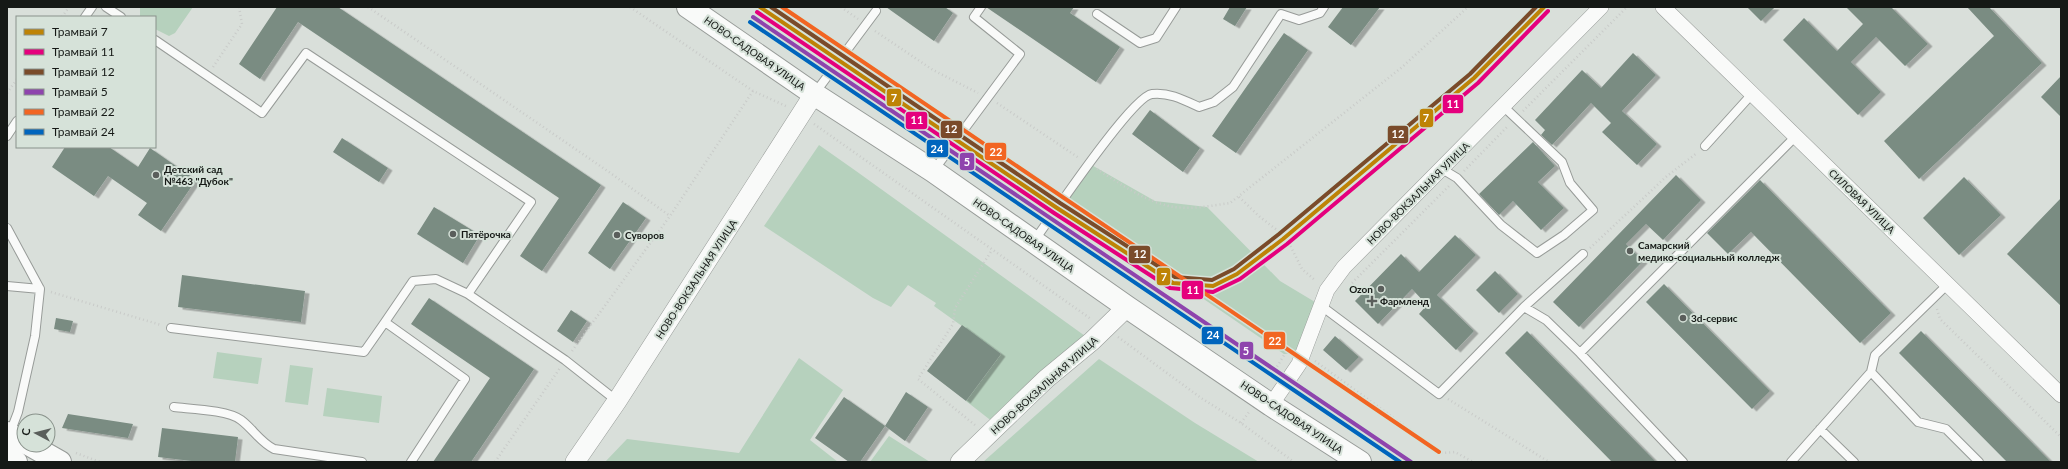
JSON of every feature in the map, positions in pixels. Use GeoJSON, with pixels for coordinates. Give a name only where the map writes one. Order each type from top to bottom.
{"type":"FeatureCollection","features":[{"type":"Feature","properties":{"kind":"main road","name":"НОВО-САДОВАЯ УЛИЦА"},"geometry":{"type":"LineString","coordinates":[[688,7],[814,94],[933,171],[1127,307],[1271,405],[1360,462]]}},
{"type":"Feature","properties":{"kind":"main road"},"geometry":{"type":"LineString","coordinates":[[44,453],[60,462]]}},
{"type":"Feature","properties":{"kind":"main road"},"geometry":{"type":"LineString","coordinates":[[7,457],[16,462]]}},
{"type":"Feature","properties":{"kind":"street","name":"НОВО-ВОКЗАЛЬНАЯ УЛИЦА"},"geometry":{"type":"LineString","coordinates":[[1271,405],[1299,364],[1320,305],[1327,290],[1344,267],[1504,107],[1601,7]]}},
{"type":"Feature","properties":{"kind":"street","name":"СИЛОВАЯ УЛИЦА"},"geometry":{"type":"LineString","coordinates":[[1664,7],[1795,137],[2061,395]]}},
{"type":"Feature","properties":{"kind":"street","name":"НОВО-ВОКЗАЛЬНАЯ УЛИЦА"},"geometry":{"type":"LineString","coordinates":[[575,462],[617,401],[814,94]]}},
{"type":"Feature","properties":{"kind":"street","name":"НОВО-ВОКЗАЛЬНАЯ УЛИЦА"},"geometry":{"type":"LineString","coordinates":[[960,462],[1046,380],[1127,307]]}},
{"type":"Feature","properties":{"kind":"lane"},"geometry":{"type":"LineString","coordinates":[[86,16],[92,7]]}},
{"type":"Feature","properties":{"kind":"lane"},"geometry":{"type":"LineString","coordinates":[[106,7],[120,16]]}},
{"type":"Feature","properties":{"kind":"lane"},"geometry":{"type":"LineString","coordinates":[[933,171],[1020,54],[974,17],[981,7]]}},
{"type":"Feature","properties":{"kind":"lane"},"geometry":{"type":"LineString","coordinates":[[1097,14],[1140,43],[1156,38],[1176,7]]}},
{"type":"Feature","properties":{"kind":"lane"},"geometry":{"type":"LineString","coordinates":[[1034,242],[1088,163],[1136,104],[1151,94],[1173,95],[1199,107],[1214,102],[1233,87],[1281,14],[1299,20],[1320,13],[1324,7]]}},
{"type":"Feature","properties":{"kind":"lane"},"geometry":{"type":"LineString","coordinates":[[814,94],[876,11]]}},
{"type":"Feature","properties":{"kind":"lane"},"geometry":{"type":"LineString","coordinates":[[156,41],[262,113],[306,53],[531,202],[468,294]]}},
{"type":"Feature","properties":{"kind":"lane"},"geometry":{"type":"LineString","coordinates":[[1705,146],[1752,94]]}},
{"type":"Feature","properties":{"kind":"lane"},"geometry":{"type":"LineString","coordinates":[[1442,169],[1457,178],[1502,225],[1537,253],[1564,235],[1593,210],[1570,183],[1562,162],[1504,107]]}},
{"type":"Feature","properties":{"kind":"lane"},"geometry":{"type":"LineString","coordinates":[[7,136],[16,122]]}},
{"type":"Feature","properties":{"kind":"lane"},"geometry":{"type":"LineString","coordinates":[[1580,353],[1795,137]]}},
{"type":"Feature","properties":{"kind":"lane"},"geometry":{"type":"LineString","coordinates":[[7,228],[40,289],[35,336],[14,436]]}},
{"type":"Feature","properties":{"kind":"lane"},"geometry":{"type":"LineString","coordinates":[[1320,305],[1439,394],[1524,307],[1583,254]]}},
{"type":"Feature","properties":{"kind":"lane"},"geometry":{"type":"LineString","coordinates":[[171,328],[364,352],[413,281],[436,279],[468,294],[565,360],[617,401]]}},
{"type":"Feature","properties":{"kind":"lane"},"geometry":{"type":"LineString","coordinates":[[1791,462],[1871,372],[1875,355],[1947,285]]}},
{"type":"Feature","properties":{"kind":"lane"},"geometry":{"type":"LineString","coordinates":[[7,286],[40,289]]}},
{"type":"Feature","properties":{"kind":"lane"},"geometry":{"type":"LineString","coordinates":[[1524,307],[1546,320],[1580,353],[1683,462]]}},
{"type":"Feature","properties":{"kind":"lane"},"geometry":{"type":"LineString","coordinates":[[385,322],[465,379],[411,462]]}},
{"type":"Feature","properties":{"kind":"lane"},"geometry":{"type":"LineString","coordinates":[[1871,372],[1918,422],[1946,429],[1979,462]]}},
{"type":"Feature","properties":{"kind":"lane"},"geometry":{"type":"LineString","coordinates":[[174,407],[237,417],[245,423],[261,441],[274,449],[362,462]]}},
{"type":"Feature","properties":{"kind":"lane"},"geometry":{"type":"LineString","coordinates":[[1820,429],[1854,462]]}},
{"type":"Feature","properties":{"kind":"path"},"geometry":{"type":"LineString","coordinates":[[63,16],[69,7]]}},
{"type":"Feature","properties":{"kind":"path"},"geometry":{"type":"LineString","coordinates":[[208,76],[242,24],[238,7]]}},
{"type":"Feature","properties":{"kind":"path"},"geometry":{"type":"LineString","coordinates":[[368,7],[609,172],[670,216]]}},
{"type":"Feature","properties":{"kind":"path"},"geometry":{"type":"LineString","coordinates":[[630,7],[753,91],[801,114],[827,134],[1105,328],[1201,398],[1241,423],[1294,462]]}},
{"type":"Feature","properties":{"kind":"path"},"geometry":{"type":"LineString","coordinates":[[841,7],[933,70],[988,98],[1128,190],[1167,206],[1201,208],[1230,204],[1401,68],[1468,7]]}},
{"type":"Feature","properties":{"kind":"path"},"geometry":{"type":"LineString","coordinates":[[1348,287],[1627,7]]}},
{"type":"Feature","properties":{"kind":"path"},"geometry":{"type":"LineString","coordinates":[[7,93],[16,80]]}},
{"type":"Feature","properties":{"kind":"path"},"geometry":{"type":"LineString","coordinates":[[494,462],[565,360],[670,216],[753,91]]}},
{"type":"Feature","properties":{"kind":"path"},"geometry":{"type":"LineString","coordinates":[[1583,254],[1667,176],[1705,146]]}},
{"type":"Feature","properties":{"kind":"path"},"geometry":{"type":"LineString","coordinates":[[1239,197],[1260,218],[1286,237],[1302,269],[1327,290]]}},
{"type":"Feature","properties":{"kind":"path"},"geometry":{"type":"LineString","coordinates":[[987,436],[918,379],[953,324],[955,308],[992,250]]}},
{"type":"Feature","properties":{"kind":"path"},"geometry":{"type":"LineString","coordinates":[[40,289],[171,328]]}},
{"type":"Feature","properties":{"kind":"path"},"geometry":{"type":"LineString","coordinates":[[1310,357],[1442,453],[1455,452],[1473,462]]}},
{"type":"Feature","properties":{"kind":"path"},"geometry":{"type":"LineString","coordinates":[[1439,394],[1549,462]]}},
{"type":"Feature","properties":{"kind":"green space"},"geometry":{"type":"Polygon","coordinates":[[[140,7],[193,7],[175,33],[169,36],[156,30],[156,16],[140,16],[140,7]]]}},
{"type":"Feature","properties":{"kind":"green space"},"geometry":{"type":"Polygon","coordinates":[[[819,145],[1092,341],[998,426],[966,401],[1001,354],[934,306],[936,303],[908,285],[891,307],[873,298],[764,226],[819,145]]]}},
{"type":"Feature","properties":{"kind":"green space"},"geometry":{"type":"Polygon","coordinates":[[[1088,163],[1155,201],[1207,207],[1280,281],[1320,305],[1303,353],[1284,354],[1062,202],[1088,163]]]}},
{"type":"Feature","properties":{"kind":"green space"},"geometry":{"type":"Polygon","coordinates":[[[217,352],[262,358],[258,384],[213,378],[217,352]]]}},
{"type":"Feature","properties":{"kind":"green space"},"geometry":{"type":"Polygon","coordinates":[[[799,358],[843,390],[810,440],[838,462],[605,462],[627,439],[739,453],[799,358]]]}},
{"type":"Feature","properties":{"kind":"green space"},"geometry":{"type":"Polygon","coordinates":[[[1099,359],[1195,423],[1259,462],[983,462],[1099,359]]]}},
{"type":"Feature","properties":{"kind":"green space"},"geometry":{"type":"Polygon","coordinates":[[[290,365],[313,368],[308,405],[285,402],[290,365]]]}},
{"type":"Feature","properties":{"kind":"green space"},"geometry":{"type":"Polygon","coordinates":[[[327,388],[382,396],[379,423],[323,416],[327,388]]]}},
{"type":"Feature","properties":{"kind":"green space"},"geometry":{"type":"Polygon","coordinates":[[[889,436],[930,462],[870,462],[889,436]]]}},
{"type":"Feature","properties":{"kind":"building"},"geometry":{"type":"Polygon","coordinates":[[[277,7],[338,7],[601,185],[542,271],[520,256],[559,198],[298,22],[260,79],[239,64],[277,7]]]}},
{"type":"Feature","properties":{"kind":"building"},"geometry":{"type":"Polygon","coordinates":[[[886,7],[945,7],[953,13],[934,41],[886,7]]]}},
{"type":"Feature","properties":{"kind":"building"},"geometry":{"type":"Polygon","coordinates":[[[986,7],[1074,7],[1070,13],[1120,47],[1096,82],[986,7]]]}},
{"type":"Feature","properties":{"kind":"building"},"geometry":{"type":"Polygon","coordinates":[[[1230,7],[1247,7],[1235,26],[1223,19],[1230,7]]]}},
{"type":"Feature","properties":{"kind":"building"},"geometry":{"type":"Polygon","coordinates":[[[1343,7],[1380,7],[1351,45],[1328,27],[1343,7]]]}},
{"type":"Feature","properties":{"kind":"building"},"geometry":{"type":"Polygon","coordinates":[[[1747,7],[1775,7],[1761,21],[1747,7]]]}},
{"type":"Feature","properties":{"kind":"building"},"geometry":{"type":"Polygon","coordinates":[[[1846,7],[1891,7],[1928,44],[1905,66],[1876,37],[1851,62],[1881,92],[1858,115],[1783,40],[1804,18],[1837,51],[1863,24],[1846,7]]]}},
{"type":"Feature","properties":{"kind":"building"},"geometry":{"type":"Polygon","coordinates":[[[1967,7],[1989,7],[2042,63],[1919,179],[1884,141],[1994,36],[1967,7]]]}},
{"type":"Feature","properties":{"kind":"building"},"geometry":{"type":"Polygon","coordinates":[[[1284,33],[1308,50],[1236,153],[1212,136],[1284,33]]]}},
{"type":"Feature","properties":{"kind":"building"},"geometry":{"type":"Polygon","coordinates":[[[1633,53],[1656,75],[1622,111],[1657,144],[1637,165],[1602,132],[1611,123],[1591,103],[1552,145],[1541,135],[1545,130],[1535,120],[1582,70],[1601,88],[1633,53]]]}},
{"type":"Feature","properties":{"kind":"building"},"geometry":{"type":"Polygon","coordinates":[[[2061,76],[2061,117],[2041,97],[2061,76]]]}},
{"type":"Feature","properties":{"kind":"building"},"geometry":{"type":"Polygon","coordinates":[[[1150,110],[1200,148],[1183,172],[1132,134],[1150,110]]]}},
{"type":"Feature","properties":{"kind":"building"},"geometry":{"type":"Polygon","coordinates":[[[342,138],[388,168],[379,182],[333,152],[342,138]]]}},
{"type":"Feature","properties":{"kind":"building"},"geometry":{"type":"Polygon","coordinates":[[[1533,142],[1555,166],[1538,182],[1564,208],[1541,230],[1513,201],[1499,215],[1479,194],[1533,142]]]}},
{"type":"Feature","properties":{"kind":"building"},"geometry":{"type":"Polygon","coordinates":[[[64,148],[110,148],[138,167],[150,148],[196,180],[161,231],[138,215],[147,203],[108,176],[94,196],[52,167],[64,148]]]}},
{"type":"Feature","properties":{"kind":"building"},"geometry":{"type":"Polygon","coordinates":[[[1676,175],[1701,200],[1663,240],[1646,224],[1626,244],[1643,261],[1579,327],[1553,302],[1676,175]]]}},
{"type":"Feature","properties":{"kind":"building"},"geometry":{"type":"Polygon","coordinates":[[[1964,177],[2001,215],[1959,255],[1923,218],[1964,177]]]}},
{"type":"Feature","properties":{"kind":"building"},"geometry":{"type":"Polygon","coordinates":[[[1760,180],[1891,313],[1860,343],[1751,232],[1728,254],[1707,233],[1760,180]]]}},
{"type":"Feature","properties":{"kind":"building"},"geometry":{"type":"Polygon","coordinates":[[[2061,198],[2061,306],[2007,254],[2061,198]]]}},
{"type":"Feature","properties":{"kind":"building"},"geometry":{"type":"Polygon","coordinates":[[[623,202],[646,218],[610,269],[588,253],[623,202]]]}},
{"type":"Feature","properties":{"kind":"building"},"geometry":{"type":"Polygon","coordinates":[[[434,207],[480,235],[463,263],[417,234],[434,207]]]}},
{"type":"Feature","properties":{"kind":"building"},"geometry":{"type":"Polygon","coordinates":[[[1455,235],[1476,255],[1437,295],[1474,331],[1456,350],[1419,314],[1427,305],[1412,289],[1378,324],[1355,301],[1401,254],[1419,272],[1455,235]]]}},
{"type":"Feature","properties":{"kind":"building"},"geometry":{"type":"Polygon","coordinates":[[[1495,271],[1518,294],[1499,313],[1476,290],[1495,271]]]}},
{"type":"Feature","properties":{"kind":"building"},"geometry":{"type":"Polygon","coordinates":[[[182,275],[305,291],[301,322],[178,307],[182,275]]]}},
{"type":"Feature","properties":{"kind":"building"},"geometry":{"type":"Polygon","coordinates":[[[1664,284],[1770,391],[1752,409],[1646,302],[1664,284]]]}},
{"type":"Feature","properties":{"kind":"building"},"geometry":{"type":"Polygon","coordinates":[[[429,298],[534,369],[471,462],[433,462],[490,378],[411,324],[429,298]]]}},
{"type":"Feature","properties":{"kind":"building"},"geometry":{"type":"Polygon","coordinates":[[[571,310],[587,321],[573,342],[557,331],[571,310]]]}},
{"type":"Feature","properties":{"kind":"building"},"geometry":{"type":"Polygon","coordinates":[[[56,318],[73,321],[70,332],[54,329],[56,318]]]}},
{"type":"Feature","properties":{"kind":"building"},"geometry":{"type":"Polygon","coordinates":[[[962,325],[1001,354],[966,401],[927,371],[962,325]]]}},
{"type":"Feature","properties":{"kind":"building"},"geometry":{"type":"Polygon","coordinates":[[[1527,331],[1656,462],[1612,462],[1505,353],[1527,331]]]}},
{"type":"Feature","properties":{"kind":"building"},"geometry":{"type":"Polygon","coordinates":[[[1921,331],[2051,462],[2007,462],[1899,353],[1921,331]]]}},
{"type":"Feature","properties":{"kind":"building"},"geometry":{"type":"Polygon","coordinates":[[[1335,336],[1359,357],[1346,370],[1323,350],[1335,336]]]}},
{"type":"Feature","properties":{"kind":"building"},"geometry":{"type":"Polygon","coordinates":[[[906,392],[928,407],[905,441],[885,426],[906,392]]]}},
{"type":"Feature","properties":{"kind":"building"},"geometry":{"type":"Polygon","coordinates":[[[844,397],[885,426],[860,462],[849,462],[815,438],[844,397]]]}},
{"type":"Feature","properties":{"kind":"building"},"geometry":{"type":"Polygon","coordinates":[[[68,414],[133,424],[128,438],[62,428],[68,414]]]}},
{"type":"Feature","properties":{"kind":"building"},"geometry":{"type":"Polygon","coordinates":[[[162,428],[238,437],[235,462],[200,462],[158,457],[162,428]]]}},
{"type":"Feature","properties":{"kind":"tram line","name":"7"},"geometry":{"type":"LineString","coordinates":[[760,7],[1057,208],[1173,283],[1213,286],[1237,274],[1283,239],[1474,78],[1544,7]]}},
{"type":"Feature","properties":{"kind":"tram line","name":"12"},"geometry":{"type":"LineString","coordinates":[[771,7],[1060,203],[1175,277],[1212,280],[1234,269],[1279,234],[1470,74],[1536,7]]}},
{"type":"Feature","properties":{"kind":"tram line","name":"22"},"geometry":{"type":"LineString","coordinates":[[782,7],[1439,452]]}},
{"type":"Feature","properties":{"kind":"tram line","name":"11"},"geometry":{"type":"LineString","coordinates":[[757,12],[1054,213],[1170,288],[1213,292],[1240,279],[1287,244],[1478,83],[1548,11]]}},
{"type":"Feature","properties":{"kind":"tram line","name":"5"},"geometry":{"type":"LineString","coordinates":[[753,17],[1411,462]]}},
{"type":"Feature","properties":{"kind":"tram line","name":"24"},"geometry":{"type":"LineString","coordinates":[[750,22],[1400,462]]}},
{"type":"Feature","properties":{"kind":"place","name":"Детский сад №463 \"Дубок\""},"geometry":{"type":"Point","coordinates":[156,175]}},
{"type":"Feature","properties":{"kind":"place","name":"Пятёрочка"},"geometry":{"type":"Point","coordinates":[453,234]}},
{"type":"Feature","properties":{"kind":"place","name":"Суворов"},"geometry":{"type":"Point","coordinates":[617,235]}},
{"type":"Feature","properties":{"kind":"place","name":"Самарский медико-социальный колледж"},"geometry":{"type":"Point","coordinates":[1630,251]}},
{"type":"Feature","properties":{"kind":"place","name":"Ozon"},"geometry":{"type":"Point","coordinates":[1381,289]}},
{"type":"Feature","properties":{"kind":"place","name":"Фармленд"},"geometry":{"type":"Point","coordinates":[1372,301]}},
{"type":"Feature","properties":{"kind":"place","name":"3d-сервис"},"geometry":{"type":"Point","coordinates":[1683,318]}}]}
